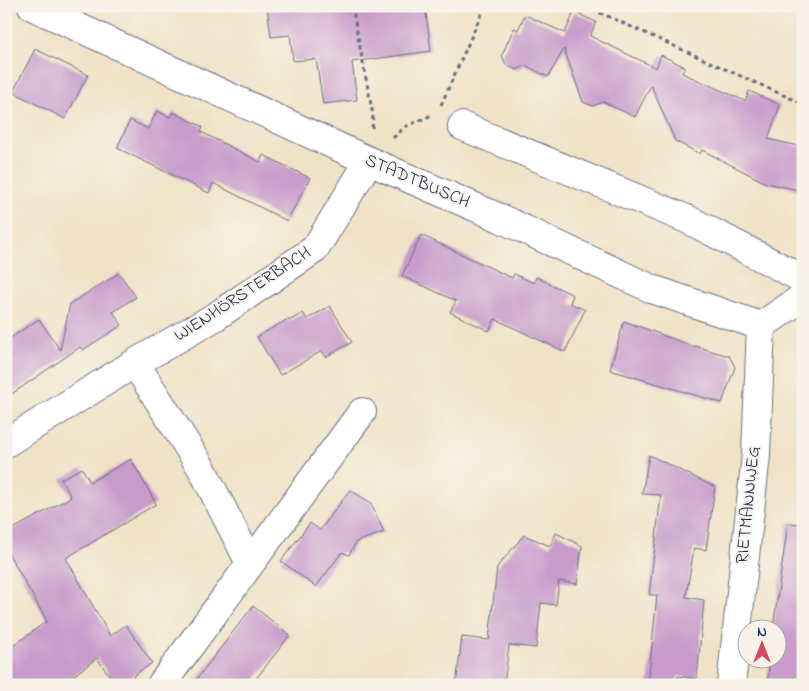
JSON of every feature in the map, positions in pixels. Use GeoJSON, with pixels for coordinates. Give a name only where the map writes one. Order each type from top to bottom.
{"type":"FeatureCollection","features":[{"type":"Feature","properties":{"kind":"street","name":"STADTBUSCH"},"geometry":{"type":"LineString","coordinates":[[32,6],[652,289],[761,326]]}},
{"type":"Feature","properties":{"kind":"street"},"geometry":{"type":"LineString","coordinates":[[462,126],[689,220],[803,278]]}},
{"type":"Feature","properties":{"kind":"street","name":"WIENHÖRSTERBACH"},"geometry":{"type":"LineString","coordinates":[[6,443],[135,363],[215,317],[315,249],[369,161]]}},
{"type":"Feature","properties":{"kind":"street"},"geometry":{"type":"LineString","coordinates":[[761,326],[803,297]]}},
{"type":"Feature","properties":{"kind":"street","name":"RIETMANNWEG"},"geometry":{"type":"LineString","coordinates":[[730,685],[756,455],[761,326]]}},
{"type":"Feature","properties":{"kind":"street"},"geometry":{"type":"LineString","coordinates":[[135,363],[202,469],[250,563]]}},
{"type":"Feature","properties":{"kind":"street"},"geometry":{"type":"LineString","coordinates":[[161,685],[362,412]]}},
{"type":"Feature","properties":{"kind":"path"},"geometry":{"type":"LineString","coordinates":[[352,6],[373,115],[369,161]]}},
{"type":"Feature","properties":{"kind":"path"},"geometry":{"type":"LineString","coordinates":[[369,161],[405,127],[437,113],[485,6]]}},
{"type":"Feature","properties":{"kind":"path"},"geometry":{"type":"LineString","coordinates":[[585,6],[803,104]]}},
{"type":"Feature","properties":{"kind":"building"},"geometry":{"type":"Polygon","coordinates":[[[267,6],[425,6],[431,51],[352,62],[357,100],[323,104],[316,59],[293,61],[290,35],[271,37],[267,6]]]}},
{"type":"Feature","properties":{"kind":"building"},"geometry":{"type":"Polygon","coordinates":[[[574,12],[596,22],[590,36],[656,68],[661,55],[685,67],[682,73],[745,101],[749,91],[780,105],[768,139],[803,147],[803,191],[766,183],[702,150],[700,154],[675,141],[651,85],[635,117],[603,102],[593,106],[583,102],[564,49],[548,77],[525,65],[517,70],[506,65],[502,55],[514,28],[518,30],[525,15],[565,33],[574,12]]]}},
{"type":"Feature","properties":{"kind":"building"},"geometry":{"type":"Polygon","coordinates":[[[35,49],[88,75],[65,119],[13,92],[35,49]]]}},
{"type":"Feature","properties":{"kind":"building"},"geometry":{"type":"Polygon","coordinates":[[[157,111],[170,117],[173,112],[203,127],[201,132],[260,162],[263,155],[310,178],[287,221],[213,183],[209,193],[117,148],[130,120],[148,129],[157,111]]]}},
{"type":"Feature","properties":{"kind":"building"},"geometry":{"type":"Polygon","coordinates":[[[421,235],[512,278],[514,274],[534,283],[536,277],[573,295],[570,303],[585,310],[565,352],[495,319],[489,331],[450,312],[456,301],[402,276],[421,235]]]}},
{"type":"Feature","properties":{"kind":"building"},"geometry":{"type":"Polygon","coordinates":[[[119,273],[136,297],[113,312],[122,325],[83,350],[80,347],[6,398],[6,341],[39,319],[60,350],[70,304],[119,273]]]}},
{"type":"Feature","properties":{"kind":"building"},"geometry":{"type":"Polygon","coordinates":[[[330,306],[352,342],[326,357],[322,351],[280,375],[257,337],[288,319],[289,321],[303,313],[307,319],[330,306]]]}},
{"type":"Feature","properties":{"kind":"building"},"geometry":{"type":"Polygon","coordinates":[[[624,321],[695,347],[729,356],[735,367],[722,403],[610,370],[624,321]]]}},
{"type":"Feature","properties":{"kind":"building"},"geometry":{"type":"Polygon","coordinates":[[[649,455],[715,487],[706,550],[694,548],[686,597],[704,600],[697,679],[678,676],[677,685],[648,685],[657,595],[649,595],[661,495],[642,494],[649,455]]]}},
{"type":"Feature","properties":{"kind":"building"},"geometry":{"type":"Polygon","coordinates":[[[131,459],[156,504],[66,558],[110,636],[126,625],[152,663],[133,676],[138,685],[116,685],[97,658],[61,685],[6,685],[6,651],[47,621],[6,549],[6,533],[71,497],[61,479],[82,468],[90,482],[131,459]]]}},
{"type":"Feature","properties":{"kind":"building"},"geometry":{"type":"Polygon","coordinates":[[[350,490],[370,502],[384,532],[356,542],[349,555],[342,552],[316,587],[281,561],[310,523],[320,530],[350,490]]]}},
{"type":"Feature","properties":{"kind":"building"},"geometry":{"type":"Polygon","coordinates":[[[788,523],[803,524],[803,685],[767,685],[769,668],[786,668],[786,618],[774,618],[788,523]]]}},
{"type":"Feature","properties":{"kind":"building"},"geometry":{"type":"Polygon","coordinates":[[[556,533],[582,546],[577,584],[559,581],[556,605],[541,603],[536,648],[509,645],[504,685],[456,685],[462,637],[489,640],[497,567],[524,535],[550,546],[556,533]]]}},
{"type":"Feature","properties":{"kind":"building"},"geometry":{"type":"Polygon","coordinates":[[[253,606],[290,635],[251,685],[192,685],[253,606]]]}}]}
